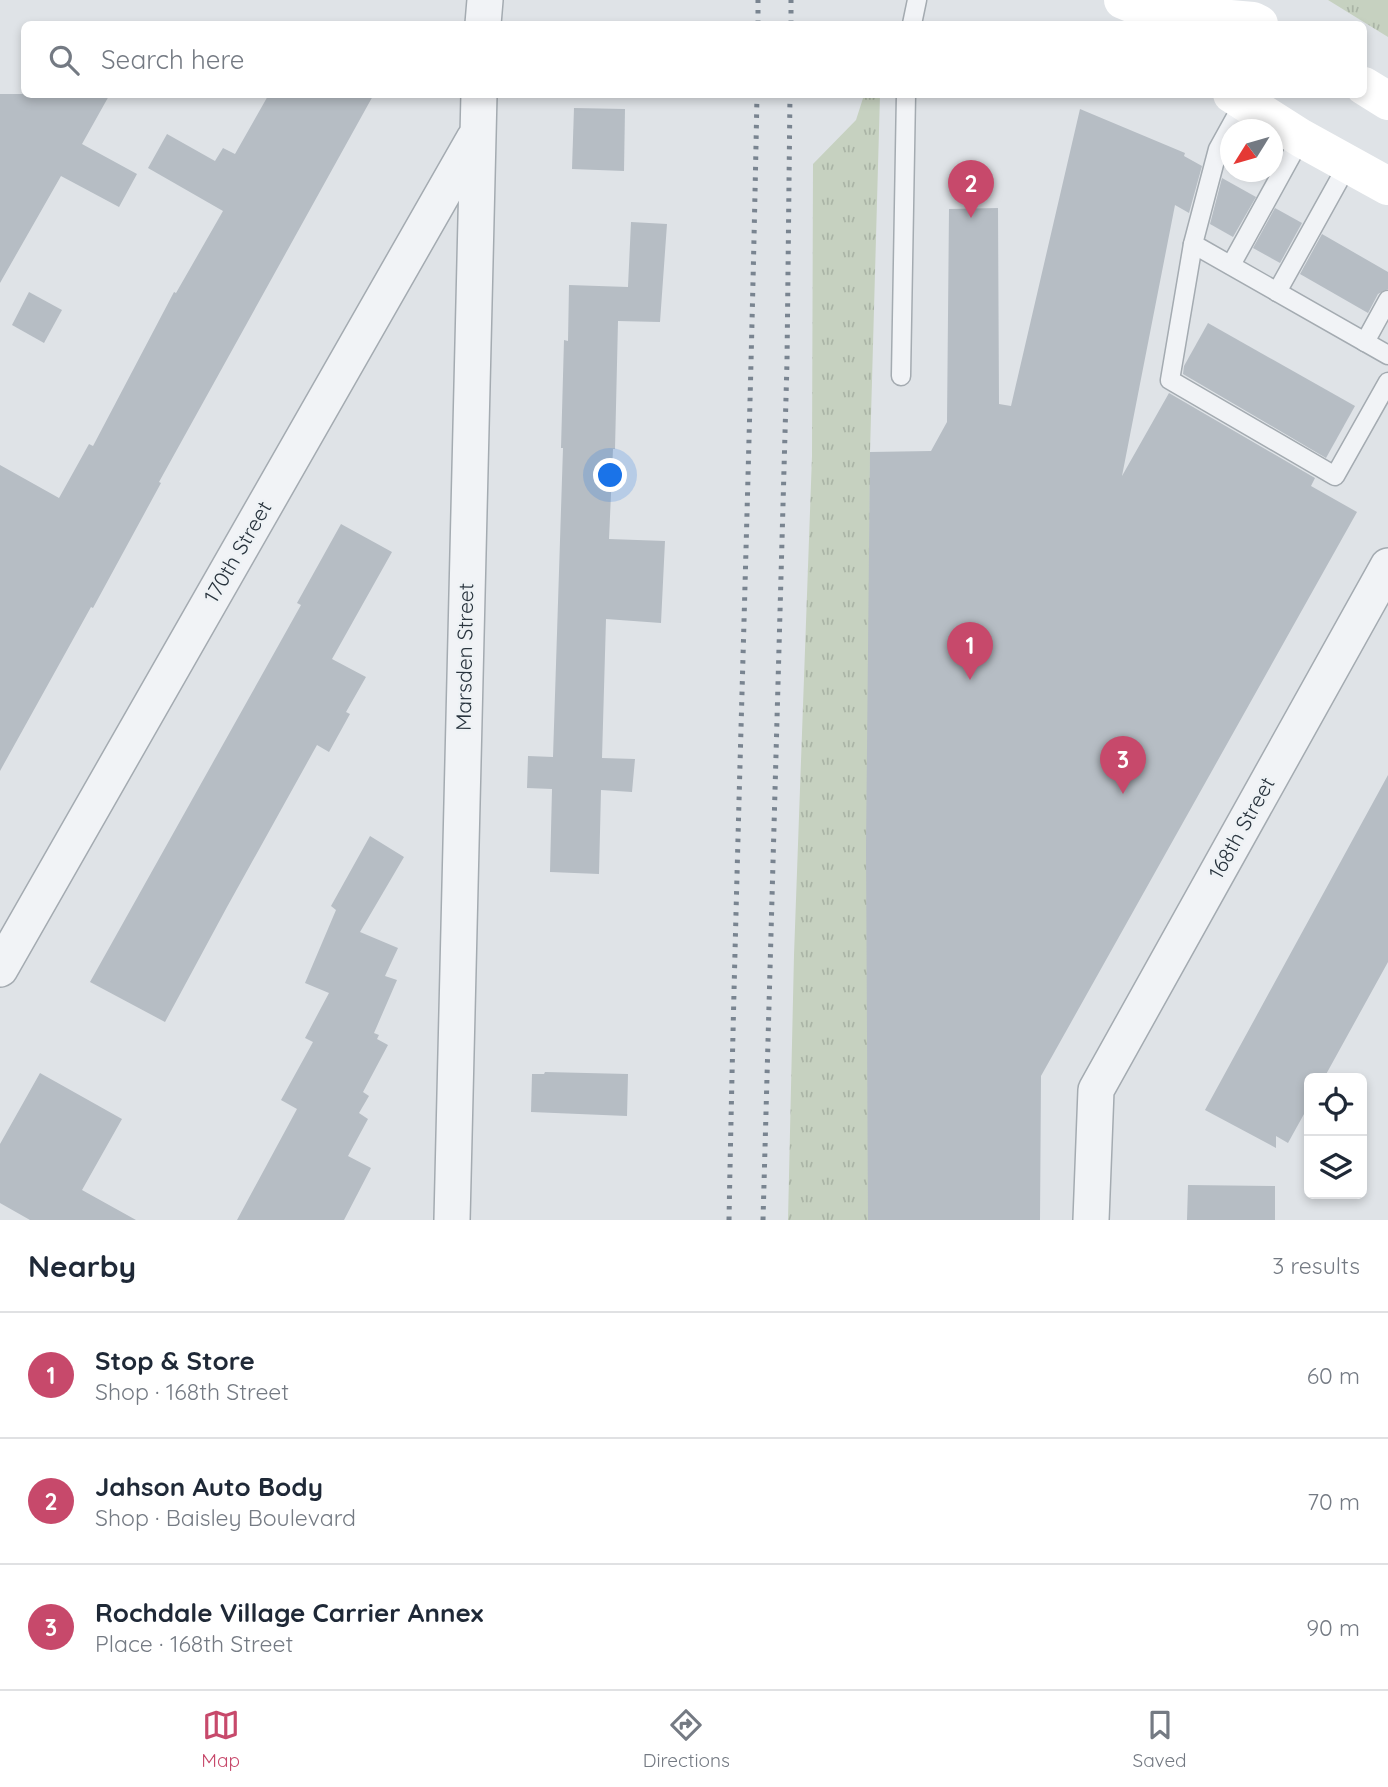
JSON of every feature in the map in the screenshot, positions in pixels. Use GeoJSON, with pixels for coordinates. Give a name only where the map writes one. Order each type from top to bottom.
{"type":"FeatureCollection","features":[{"type":"Feature","properties":{"kind":"main road"},"geometry":{"type":"LineString","coordinates":[[1148,9],[1253,21]]}},
{"type":"Feature","properties":{"kind":"main road"},"geometry":{"type":"LineString","coordinates":[[1367,88],[1388,101]]}},
{"type":"Feature","properties":{"kind":"main road"},"geometry":{"type":"LineString","coordinates":[[1238,98],[1301,138],[1388,186]]}},
{"type":"Feature","properties":{"kind":"street"},"geometry":{"type":"LineString","coordinates":[[483,21],[485,0]]}},
{"type":"Feature","properties":{"kind":"street","name":"Marsden Street"},"geometry":{"type":"LineString","coordinates":[[450,1216],[479,98]]}},
{"type":"Feature","properties":{"kind":"street","name":"170th Street"},"geometry":{"type":"LineString","coordinates":[[0,968],[476,135]]}},
{"type":"Feature","properties":{"kind":"street","name":"168th Street"},"geometry":{"type":"LineString","coordinates":[[1091,1220],[1096,1090],[1388,566]]}},
{"type":"Feature","properties":{"kind":"lane"},"geometry":{"type":"LineString","coordinates":[[913,21],[917,0]]}},
{"type":"Feature","properties":{"kind":"lane"},"geometry":{"type":"LineString","coordinates":[[901,376],[906,98]]}},
{"type":"Feature","properties":{"kind":"lane"},"geometry":{"type":"LineString","coordinates":[[1238,98],[1218,149],[1192,244],[1170,380],[1335,476],[1388,382]]}},
{"type":"Feature","properties":{"kind":"lane"},"geometry":{"type":"LineString","coordinates":[[1231,265],[1301,138]]}},
{"type":"Feature","properties":{"kind":"lane"},"geometry":{"type":"LineString","coordinates":[[1277,292],[1348,164]]}},
{"type":"Feature","properties":{"kind":"lane"},"geometry":{"type":"LineString","coordinates":[[1192,244],[1388,355]]}},
{"type":"Feature","properties":{"kind":"lane"},"geometry":{"type":"LineString","coordinates":[[1364,342],[1388,300]]}},
{"type":"Feature","properties":{"kind":"green space"},"geometry":{"type":"Polygon","coordinates":[[[1328,0],[1388,0],[1388,37],[1367,24],[1367,21],[1362,21],[1328,0]]]}},
{"type":"Feature","properties":{"kind":"green space"},"geometry":{"type":"Polygon","coordinates":[[[863,98],[880,98],[870,452],[868,1220],[788,1220],[794,955],[812,456],[813,164],[856,120],[863,98]]]}},
{"type":"Feature","properties":{"kind":"building"},"geometry":{"type":"Polygon","coordinates":[[[0,94],[21,94],[21,98],[108,98],[82,144],[137,174],[119,207],[61,176],[0,283],[0,94]]]}},
{"type":"Feature","properties":{"kind":"building"},"geometry":{"type":"Polygon","coordinates":[[[267,98],[372,98],[159,482],[161,483],[93,608],[91,607],[0,771],[0,465],[59,498],[89,444],[93,446],[174,292],[176,293],[223,211],[148,168],[167,134],[215,161],[223,148],[235,154],[267,98]]]}},
{"type":"Feature","properties":{"kind":"building"},"geometry":{"type":"Polygon","coordinates":[[[574,108],[625,109],[624,171],[572,169],[574,108]]]}},
{"type":"Feature","properties":{"kind":"building"},"geometry":{"type":"Polygon","coordinates":[[[1080,109],[1185,153],[1184,156],[1202,166],[1189,213],[1175,205],[1122,476],[1169,393],[1315,478],[1311,486],[1357,512],[1041,1076],[1040,1220],[868,1220],[866,848],[870,452],[931,451],[947,422],[949,209],[998,208],[999,404],[1011,406],[1080,109]]]}},
{"type":"Feature","properties":{"kind":"building"},"geometry":{"type":"Polygon","coordinates":[[[1221,182],[1229,182],[1256,197],[1233,237],[1210,224],[1221,182]]]}},
{"type":"Feature","properties":{"kind":"building"},"geometry":{"type":"Polygon","coordinates":[[[1275,208],[1302,223],[1280,263],[1253,248],[1275,208]]]}},
{"type":"Feature","properties":{"kind":"building"},"geometry":{"type":"Polygon","coordinates":[[[631,222],[667,224],[660,322],[618,321],[615,449],[609,539],[665,541],[661,623],[606,619],[602,758],[635,759],[632,792],[601,790],[599,874],[550,872],[552,789],[527,788],[528,756],[553,757],[564,340],[568,341],[569,285],[628,287],[631,222]]]}},
{"type":"Feature","properties":{"kind":"building"},"geometry":{"type":"Polygon","coordinates":[[[1322,234],[1388,272],[1388,289],[1378,294],[1368,313],[1300,274],[1322,234]]]}},
{"type":"Feature","properties":{"kind":"building"},"geometry":{"type":"Polygon","coordinates":[[[29,292],[62,310],[44,343],[12,325],[29,292]]]}},
{"type":"Feature","properties":{"kind":"building"},"geometry":{"type":"Polygon","coordinates":[[[1208,323],[1355,406],[1326,458],[1183,374],[1184,366],[1208,323]]]}},
{"type":"Feature","properties":{"kind":"building"},"geometry":{"type":"Polygon","coordinates":[[[341,524],[392,552],[332,659],[366,677],[346,712],[350,714],[329,752],[317,745],[165,1022],[90,982],[301,605],[297,603],[341,524]]]}},
{"type":"Feature","properties":{"kind":"building"},"geometry":{"type":"Polygon","coordinates":[[[1388,775],[1388,962],[1327,1073],[1304,1073],[1304,1114],[1288,1143],[1276,1136],[1276,1148],[1205,1110],[1388,775]]]}},
{"type":"Feature","properties":{"kind":"building"},"geometry":{"type":"Polygon","coordinates":[[[370,836],[404,857],[360,932],[398,948],[385,976],[397,980],[374,1033],[379,1035],[377,1039],[388,1045],[363,1092],[369,1096],[359,1113],[368,1119],[348,1156],[371,1168],[344,1220],[237,1220],[297,1109],[281,1100],[313,1042],[305,1038],[329,993],[305,983],[336,910],[331,906],[370,836]]]}},
{"type":"Feature","properties":{"kind":"building"},"geometry":{"type":"Polygon","coordinates":[[[40,1073],[122,1119],[82,1190],[136,1220],[30,1220],[0,1203],[0,1144],[40,1073]]]}},
{"type":"Feature","properties":{"kind":"building"},"geometry":{"type":"Polygon","coordinates":[[[532,1074],[628,1074],[627,1116],[531,1112],[532,1074]]]}},
{"type":"Feature","properties":{"kind":"building"},"geometry":{"type":"Polygon","coordinates":[[[1188,1185],[1275,1186],[1275,1220],[1187,1220],[1188,1185]]]}},
{"type":"Feature","properties":{"kind":"railway"},"geometry":{"type":"LineString","coordinates":[[758,0],[758,21]]}},
{"type":"Feature","properties":{"kind":"railway"},"geometry":{"type":"LineString","coordinates":[[791,0],[791,21]]}},
{"type":"Feature","properties":{"kind":"railway"},"geometry":{"type":"LineString","coordinates":[[729,1220],[757,98]]}},
{"type":"Feature","properties":{"kind":"railway"},"geometry":{"type":"LineString","coordinates":[[763,1220],[787,362],[790,98]]}},
{"type":"Feature","properties":{"kind":"place","name":"Jahson Auto Body"},"geometry":{"type":"Point","coordinates":[971,218]}},
{"type":"Feature","properties":{"kind":"place","name":"Stop & Store"},"geometry":{"type":"Point","coordinates":[970,680]}},
{"type":"Feature","properties":{"kind":"place","name":"Rochdale Village Carrier Annex"},"geometry":{"type":"Point","coordinates":[1123,794]}}]}
